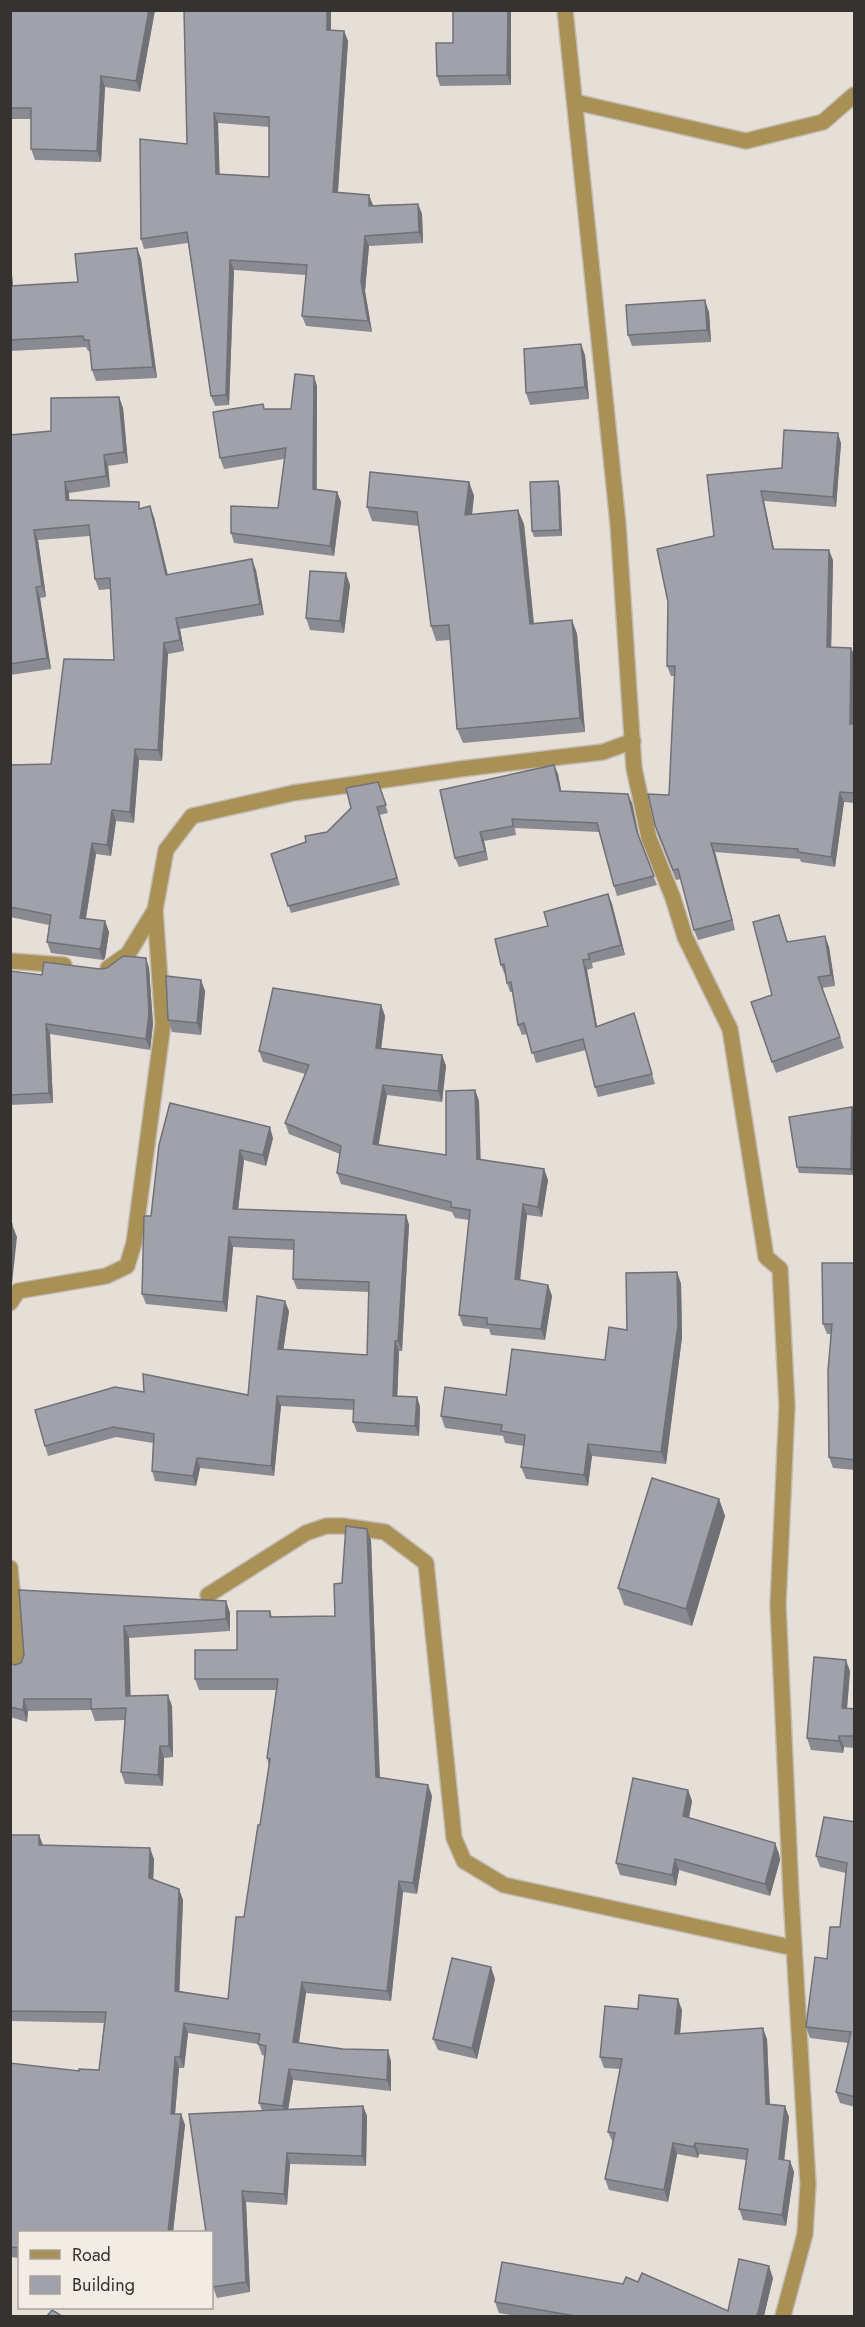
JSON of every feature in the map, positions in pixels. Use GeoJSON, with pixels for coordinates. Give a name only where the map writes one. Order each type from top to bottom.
{"type":"FeatureCollection","features":[{"type":"Feature","properties":{"kind":"street"},"geometry":{"type":"LineString","coordinates":[[565,10],[618,524],[634,768],[650,838],[686,937],[730,1029],[766,1257],[780,1269],[787,1406],[778,1605],[808,2184],[805,2234],[783,2316]]}},
{"type":"Feature","properties":{"kind":"street"},"geometry":{"type":"LineString","coordinates":[[574,102],[746,141],[823,122],[855,94]]}},
{"type":"Feature","properties":{"kind":"street"},"geometry":{"type":"LineString","coordinates":[[10,1303],[18,1291],[106,1276],[127,1266],[134,1244],[163,1024],[155,910],[166,850],[192,816],[293,793],[460,769],[603,752],[633,741]]}},
{"type":"Feature","properties":{"kind":"street"},"geometry":{"type":"LineString","coordinates":[[10,961],[38,961],[105,970],[128,954],[155,910]]}},
{"type":"Feature","properties":{"kind":"street"},"geometry":{"type":"LineString","coordinates":[[208,1595],[306,1533],[326,1526],[385,1532],[426,1563],[454,1838],[464,1861],[504,1885],[794,1948]]}},
{"type":"Feature","properties":{"kind":"street"},"geometry":{"type":"LineString","coordinates":[[10,1568],[19,1667]]}},
{"type":"Feature","properties":{"kind":"building"},"geometry":{"type":"Polygon","coordinates":[[[10,10],[149,10],[136,81],[101,76],[97,151],[31,149],[31,108],[10,108],[10,10]]]}},
{"type":"Feature","properties":{"kind":"building"},"geometry":{"type":"Polygon","coordinates":[[[184,10],[327,10],[327,30],[344,31],[333,192],[369,195],[369,206],[418,204],[419,232],[365,236],[361,281],[368,321],[302,316],[307,265],[230,260],[226,395],[211,396],[187,232],[141,239],[140,139],[187,144],[184,10]],[[214,113],[216,174],[269,177],[269,117],[214,113]]]}},
{"type":"Feature","properties":{"kind":"building"},"geometry":{"type":"Polygon","coordinates":[[[453,10],[508,10],[507,75],[437,76],[436,43],[453,43],[453,10]]]}},
{"type":"Feature","properties":{"kind":"building"},"geometry":{"type":"Polygon","coordinates":[[[137,248],[153,367],[92,370],[89,340],[84,340],[83,336],[10,340],[10,286],[78,282],[75,254],[137,248]]]}},
{"type":"Feature","properties":{"kind":"building"},"geometry":{"type":"Polygon","coordinates":[[[705,300],[707,330],[628,335],[626,305],[705,300]]]}},
{"type":"Feature","properties":{"kind":"building"},"geometry":{"type":"Polygon","coordinates":[[[581,344],[585,387],[526,393],[524,349],[581,344]]]}},
{"type":"Feature","properties":{"kind":"building"},"geometry":{"type":"Polygon","coordinates":[[[295,374],[314,376],[313,489],[337,492],[330,546],[231,533],[231,506],[278,508],[286,448],[220,458],[213,412],[263,404],[264,409],[291,409],[295,374]]]}},
{"type":"Feature","properties":{"kind":"building"},"geometry":{"type":"Polygon","coordinates":[[[119,397],[124,452],[104,455],[106,476],[65,482],[66,500],[139,502],[139,509],[150,506],[166,575],[252,559],[260,604],[176,618],[180,640],[164,643],[158,750],[135,749],[130,812],[112,810],[107,845],[92,843],[80,918],[105,921],[99,949],[47,942],[51,915],[10,907],[10,765],[51,764],[64,659],[114,660],[110,578],[95,579],[89,525],[34,530],[42,586],[36,587],[47,658],[10,664],[10,435],[51,431],[51,398],[119,397]]]}},
{"type":"Feature","properties":{"kind":"building"},"geometry":{"type":"Polygon","coordinates":[[[784,430],[838,433],[833,497],[761,491],[773,549],[829,550],[827,647],[851,648],[850,724],[855,724],[855,793],[840,792],[831,857],[798,852],[798,849],[711,843],[732,920],[694,930],[678,869],[673,870],[655,825],[648,794],[669,795],[675,666],[667,666],[668,602],[657,549],[714,536],[707,475],[782,468],[784,430]]]}},
{"type":"Feature","properties":{"kind":"building"},"geometry":{"type":"Polygon","coordinates":[[[370,472],[469,482],[465,515],[518,510],[530,624],[572,620],[580,718],[457,729],[449,625],[431,626],[417,512],[367,507],[370,472]]]}},
{"type":"Feature","properties":{"kind":"building"},"geometry":{"type":"Polygon","coordinates":[[[558,481],[560,530],[532,531],[530,482],[558,481]]]}},
{"type":"Feature","properties":{"kind":"building"},"geometry":{"type":"Polygon","coordinates":[[[310,571],[346,573],[340,621],[306,618],[310,571]]]}},
{"type":"Feature","properties":{"kind":"building"},"geometry":{"type":"Polygon","coordinates":[[[554,765],[560,791],[628,794],[637,832],[654,876],[614,886],[597,823],[512,819],[513,826],[480,832],[485,851],[455,858],[440,790],[554,765]]]}},
{"type":"Feature","properties":{"kind":"building"},"geometry":{"type":"Polygon","coordinates":[[[378,782],[386,805],[377,807],[397,878],[288,906],[271,854],[306,842],[305,836],[327,832],[351,808],[346,788],[378,782]]]}},
{"type":"Feature","properties":{"kind":"building"},"geometry":{"type":"Polygon","coordinates":[[[608,894],[621,945],[588,954],[590,959],[583,960],[596,1027],[634,1013],[652,1074],[595,1087],[583,1039],[532,1053],[524,1023],[518,1025],[511,982],[507,983],[504,964],[501,965],[495,939],[548,926],[544,912],[608,894]]]}},
{"type":"Feature","properties":{"kind":"building"},"geometry":{"type":"Polygon","coordinates":[[[779,915],[787,942],[825,936],[831,975],[818,977],[840,1037],[772,1062],[751,1002],[772,995],[753,922],[779,915]]]}},
{"type":"Feature","properties":{"kind":"building"},"geometry":{"type":"Polygon","coordinates":[[[123,956],[146,958],[149,1013],[146,1039],[46,1024],[49,1093],[10,1095],[10,971],[42,975],[44,962],[100,969],[107,968],[123,956]]]}},
{"type":"Feature","properties":{"kind":"building"},"geometry":{"type":"Polygon","coordinates":[[[166,976],[201,980],[197,1023],[168,1020],[166,976]]]}},
{"type":"Feature","properties":{"kind":"building"},"geometry":{"type":"Polygon","coordinates":[[[273,988],[381,1005],[376,1048],[442,1055],[438,1091],[383,1085],[373,1144],[446,1155],[446,1091],[475,1090],[477,1159],[544,1169],[538,1207],[523,1204],[515,1279],[548,1285],[541,1329],[487,1324],[487,1318],[459,1315],[470,1210],[451,1207],[451,1202],[337,1173],[341,1146],[285,1123],[309,1065],[259,1051],[273,988]]]}},
{"type":"Feature","properties":{"kind":"building"},"geometry":{"type":"Polygon","coordinates":[[[170,1103],[270,1127],[263,1155],[240,1150],[233,1209],[406,1215],[398,1341],[395,1341],[393,1396],[417,1397],[415,1426],[353,1422],[354,1400],[277,1396],[271,1466],[197,1458],[193,1476],[152,1471],[154,1434],[113,1427],[45,1446],[35,1410],[115,1387],[144,1392],[143,1374],[248,1395],[257,1296],[285,1301],[278,1349],[367,1355],[369,1282],[293,1279],[294,1240],[229,1237],[223,1302],[142,1294],[144,1216],[151,1216],[159,1145],[170,1103]]]}},
{"type":"Feature","properties":{"kind":"building"},"geometry":{"type":"Polygon","coordinates":[[[852,1107],[851,1169],[797,1167],[789,1117],[852,1107]]]}},
{"type":"Feature","properties":{"kind":"building"},"geometry":{"type":"Polygon","coordinates":[[[822,1263],[855,1263],[855,1460],[829,1457],[828,1371],[832,1324],[823,1324],[822,1263]]]}},
{"type":"Feature","properties":{"kind":"building"},"geometry":{"type":"Polygon","coordinates":[[[677,1272],[678,1325],[661,1452],[588,1444],[584,1475],[521,1467],[525,1435],[501,1431],[502,1425],[441,1416],[445,1387],[506,1395],[512,1349],[605,1360],[609,1327],[627,1330],[626,1273],[677,1272]]]}},
{"type":"Feature","properties":{"kind":"building"},"geometry":{"type":"Polygon","coordinates":[[[652,1478],[719,1499],[686,1609],[618,1588],[652,1478]]]}},
{"type":"Feature","properties":{"kind":"building"},"geometry":{"type":"Polygon","coordinates":[[[346,1526],[367,1529],[376,1777],[428,1785],[413,1883],[399,1881],[387,1991],[302,1982],[293,2042],[343,2049],[388,2050],[387,2080],[289,2069],[283,2106],[259,2103],[266,2046],[258,2044],[260,2034],[184,2023],[180,2057],[175,2057],[171,2114],[181,2114],[168,2231],[18,2231],[18,2248],[10,2247],[10,2063],[79,2071],[79,2069],[99,2070],[106,2012],[10,2011],[10,1835],[39,1835],[39,1845],[150,1848],[149,1878],[179,1889],[175,1991],[228,1999],[236,1917],[244,1917],[258,1825],[260,1825],[270,1759],[267,1758],[278,1679],[195,1679],[195,1650],[237,1650],[237,1611],[270,1611],[270,1617],[335,1616],[334,1584],[342,1583],[346,1526]]]}},
{"type":"Feature","properties":{"kind":"building"},"geometry":{"type":"Polygon","coordinates":[[[19,1590],[226,1601],[226,1619],[124,1626],[126,1696],[168,1695],[169,1746],[160,1746],[158,1775],[121,1772],[126,1708],[91,1709],[91,1699],[24,1699],[23,1710],[10,1707],[10,1663],[15,1665],[21,1663],[24,1655],[19,1590]]]}},
{"type":"Feature","properties":{"kind":"building"},"geometry":{"type":"Polygon","coordinates":[[[814,1657],[846,1660],[842,1708],[855,1709],[855,1736],[839,1736],[839,1741],[807,1738],[814,1657]]]}},
{"type":"Feature","properties":{"kind":"building"},"geometry":{"type":"Polygon","coordinates":[[[633,1778],[688,1790],[683,1816],[775,1843],[765,1884],[675,1859],[672,1875],[616,1863],[633,1778]]]}},
{"type":"Feature","properties":{"kind":"building"},"geometry":{"type":"Polygon","coordinates":[[[824,1817],[855,1822],[855,2097],[836,2092],[851,2032],[806,2027],[815,1957],[827,1959],[830,1927],[840,1927],[847,1863],[816,1856],[824,1817]]]}},
{"type":"Feature","properties":{"kind":"building"},"geometry":{"type":"Polygon","coordinates":[[[452,1958],[491,1967],[472,2048],[433,2039],[452,1958]]]}},
{"type":"Feature","properties":{"kind":"building"},"geometry":{"type":"Polygon","coordinates":[[[639,1995],[678,1999],[675,2034],[763,2028],[766,2104],[785,2106],[779,2159],[790,2161],[782,2215],[739,2209],[748,2149],[695,2143],[694,2147],[673,2143],[664,2190],[605,2179],[615,2133],[608,2132],[622,2059],[600,2057],[605,2006],[638,2009],[639,1995]]]}},
{"type":"Feature","properties":{"kind":"building"},"geometry":{"type":"Polygon","coordinates":[[[363,2106],[362,2156],[287,2153],[284,2194],[242,2191],[246,2282],[213,2287],[213,2231],[206,2231],[189,2114],[363,2106]]]}},
{"type":"Feature","properties":{"kind":"building"},"geometry":{"type":"Polygon","coordinates":[[[739,2259],[769,2266],[756,2316],[575,2316],[495,2302],[502,2262],[623,2284],[626,2277],[638,2282],[642,2273],[728,2311],[739,2259]]]}},
{"type":"Feature","properties":{"kind":"building"},"geometry":{"type":"Polygon","coordinates":[[[52,2310],[62,2316],[47,2316],[52,2310]]]}}]}
